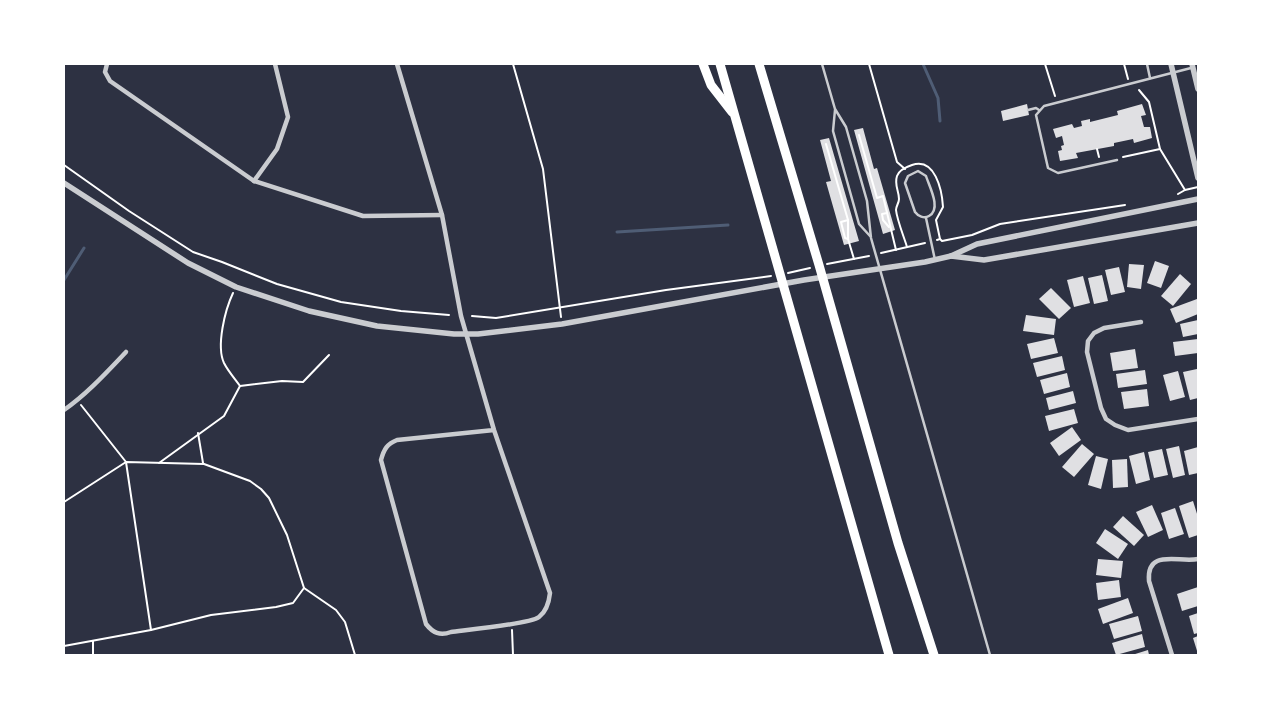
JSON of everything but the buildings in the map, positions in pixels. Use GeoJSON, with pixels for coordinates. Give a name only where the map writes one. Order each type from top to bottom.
{"type":"FeatureCollection","features":[{"type":"Feature","properties":{"kind":"highway"},"geometry":{"type":"LineString","coordinates":[[703,64],[711,85],[735,117]]}},
{"type":"Feature","properties":{"kind":"highway"},"geometry":{"type":"LineString","coordinates":[[720,64],[889,655]]}},
{"type":"Feature","properties":{"kind":"highway"},"geometry":{"type":"LineString","coordinates":[[759,64],[898,543],[934,655]]}},
{"type":"Feature","properties":{"kind":"street"},"geometry":{"type":"LineString","coordinates":[[107,64],[105,72],[110,81],[254,181],[363,216],[442,215]]}},
{"type":"Feature","properties":{"kind":"street"},"geometry":{"type":"LineString","coordinates":[[254,181],[277,149],[288,117],[275,64]]}},
{"type":"Feature","properties":{"kind":"street"},"geometry":{"type":"LineString","coordinates":[[397,64],[442,215],[462,316],[494,430],[550,593],[549,602],[541,616],[535,620],[437,634],[430,630],[426,624],[381,460],[383,450],[390,443],[397,440],[494,430]]}},
{"type":"Feature","properties":{"kind":"street"},"geometry":{"type":"LineString","coordinates":[[1171,64],[1198,178]]}},
{"type":"Feature","properties":{"kind":"street"},"geometry":{"type":"LineString","coordinates":[[1193,65],[1198,89]]}},
{"type":"Feature","properties":{"kind":"street"},"geometry":{"type":"LineString","coordinates":[[64,183],[188,263],[236,287],[309,311],[377,326],[467,334],[562,324],[787,283],[935,260],[951,256],[977,244],[1198,199]]}},
{"type":"Feature","properties":{"kind":"street"},"geometry":{"type":"LineString","coordinates":[[951,256],[984,260],[1198,224]]}},
{"type":"Feature","properties":{"kind":"street"},"geometry":{"type":"LineString","coordinates":[[1141,322],[1104,328],[1094,332],[1088,340],[1087,352],[1106,419],[1114,425],[1128,430],[1198,420]]}},
{"type":"Feature","properties":{"kind":"street"},"geometry":{"type":"LineString","coordinates":[[64,410],[78,401],[126,352]]}},
{"type":"Feature","properties":{"kind":"street"},"geometry":{"type":"LineString","coordinates":[[1172,655],[1148,573],[1150,566],[1162,559],[1198,559]]}},
{"type":"Feature","properties":{"kind":"lane"},"geometry":{"type":"LineString","coordinates":[[822,64],[835,109],[846,127],[867,201],[871,238],[990,655]]}},
{"type":"Feature","properties":{"kind":"lane"},"geometry":{"type":"LineString","coordinates":[[1147,64],[1150,78]]}},
{"type":"Feature","properties":{"kind":"lane"},"geometry":{"type":"LineString","coordinates":[[1117,160],[1058,174],[1051,171],[1048,168],[1036,115],[1044,106],[1172,73],[1193,65]]}},
{"type":"Feature","properties":{"kind":"lane"},"geometry":{"type":"LineString","coordinates":[[1028,110],[1036,108],[1039,110]]}},
{"type":"Feature","properties":{"kind":"lane"},"geometry":{"type":"LineString","coordinates":[[835,109],[833,131],[859,224],[871,238]]}},
{"type":"Feature","properties":{"kind":"lane"},"geometry":{"type":"LineString","coordinates":[[918,171],[926,176],[935,204],[934,211],[926,218],[915,212],[905,183],[908,176],[918,171]]}},
{"type":"Feature","properties":{"kind":"lane"},"geometry":{"type":"LineString","coordinates":[[926,218],[935,260]]}},
{"type":"Feature","properties":{"kind":"path"},"geometry":{"type":"LineString","coordinates":[[513,64],[543,169],[562,324]]}},
{"type":"Feature","properties":{"kind":"path"},"geometry":{"type":"LineString","coordinates":[[869,64],[897,162],[911,174]]}},
{"type":"Feature","properties":{"kind":"path"},"geometry":{"type":"LineString","coordinates":[[1046,64],[1057,102]]}},
{"type":"Feature","properties":{"kind":"path"},"geometry":{"type":"LineString","coordinates":[[1124,64],[1129,84]]}},
{"type":"Feature","properties":{"kind":"path"},"geometry":{"type":"LineString","coordinates":[[1139,90],[1149,102],[1160,149],[1185,190]]}},
{"type":"Feature","properties":{"kind":"path"},"geometry":{"type":"LineString","coordinates":[[859,135],[877,198],[883,196],[891,224],[889,227]]}},
{"type":"Feature","properties":{"kind":"path"},"geometry":{"type":"LineString","coordinates":[[826,144],[848,220],[848,239],[854,259]]}},
{"type":"Feature","properties":{"kind":"path"},"geometry":{"type":"LineString","coordinates":[[1097,149],[1101,164]]}},
{"type":"Feature","properties":{"kind":"path"},"geometry":{"type":"LineString","coordinates":[[1117,160],[1125,156],[1160,149]]}},
{"type":"Feature","properties":{"kind":"path"},"geometry":{"type":"LineString","coordinates":[[64,165],[129,211],[193,252],[277,284],[341,302],[401,311],[449,315]]}},
{"type":"Feature","properties":{"kind":"path"},"geometry":{"type":"LineString","coordinates":[[1176,196],[1185,190],[1198,188]]}},
{"type":"Feature","properties":{"kind":"path"},"geometry":{"type":"LineString","coordinates":[[940,239],[942,241],[972,235],[1000,224],[1127,205]]}},
{"type":"Feature","properties":{"kind":"path"},"geometry":{"type":"LineString","coordinates":[[888,213],[882,214],[883,220],[889,227],[896,250]]}},
{"type":"Feature","properties":{"kind":"path"},"geometry":{"type":"LineString","coordinates":[[848,220],[841,222],[845,238],[848,239]]}},
{"type":"Feature","properties":{"kind":"path"},"geometry":{"type":"LineString","coordinates":[[879,254],[926,242]]}},
{"type":"Feature","properties":{"kind":"path"},"geometry":{"type":"LineString","coordinates":[[472,316],[496,318],[666,290],[757,279],[870,255]]}},
{"type":"Feature","properties":{"kind":"path"},"geometry":{"type":"LineString","coordinates":[[236,287],[226,307],[221,343],[224,362],[240,386]]}},
{"type":"Feature","properties":{"kind":"path"},"geometry":{"type":"LineString","coordinates":[[240,386],[282,381],[303,382],[329,355]]}},
{"type":"Feature","properties":{"kind":"path"},"geometry":{"type":"LineString","coordinates":[[159,462],[224,416],[240,386]]}},
{"type":"Feature","properties":{"kind":"path"},"geometry":{"type":"LineString","coordinates":[[78,401],[126,462],[151,630]]}},
{"type":"Feature","properties":{"kind":"path"},"geometry":{"type":"LineString","coordinates":[[198,433],[204,464]]}},
{"type":"Feature","properties":{"kind":"path"},"geometry":{"type":"LineString","coordinates":[[64,502],[126,462],[204,464],[250,481],[269,498],[287,535],[304,588],[336,610],[345,622],[355,655]]}},
{"type":"Feature","properties":{"kind":"path"},"geometry":{"type":"LineString","coordinates":[[64,646],[151,630],[211,615],[262,610],[293,602],[304,588]]}},
{"type":"Feature","properties":{"kind":"path"},"geometry":{"type":"LineString","coordinates":[[512,623],[513,655]]}},
{"type":"Feature","properties":{"kind":"path"},"geometry":{"type":"LineString","coordinates":[[92,641],[93,655]]}},
{"type":"Feature","properties":{"kind":"waterway"},"geometry":{"type":"LineString","coordinates":[[923,64],[938,98],[940,121]]}},
{"type":"Feature","properties":{"kind":"waterway"},"geometry":{"type":"LineString","coordinates":[[617,232],[728,225]]}},
{"type":"Feature","properties":{"kind":"waterway"},"geometry":{"type":"LineString","coordinates":[[64,280],[84,248]]}}]}
